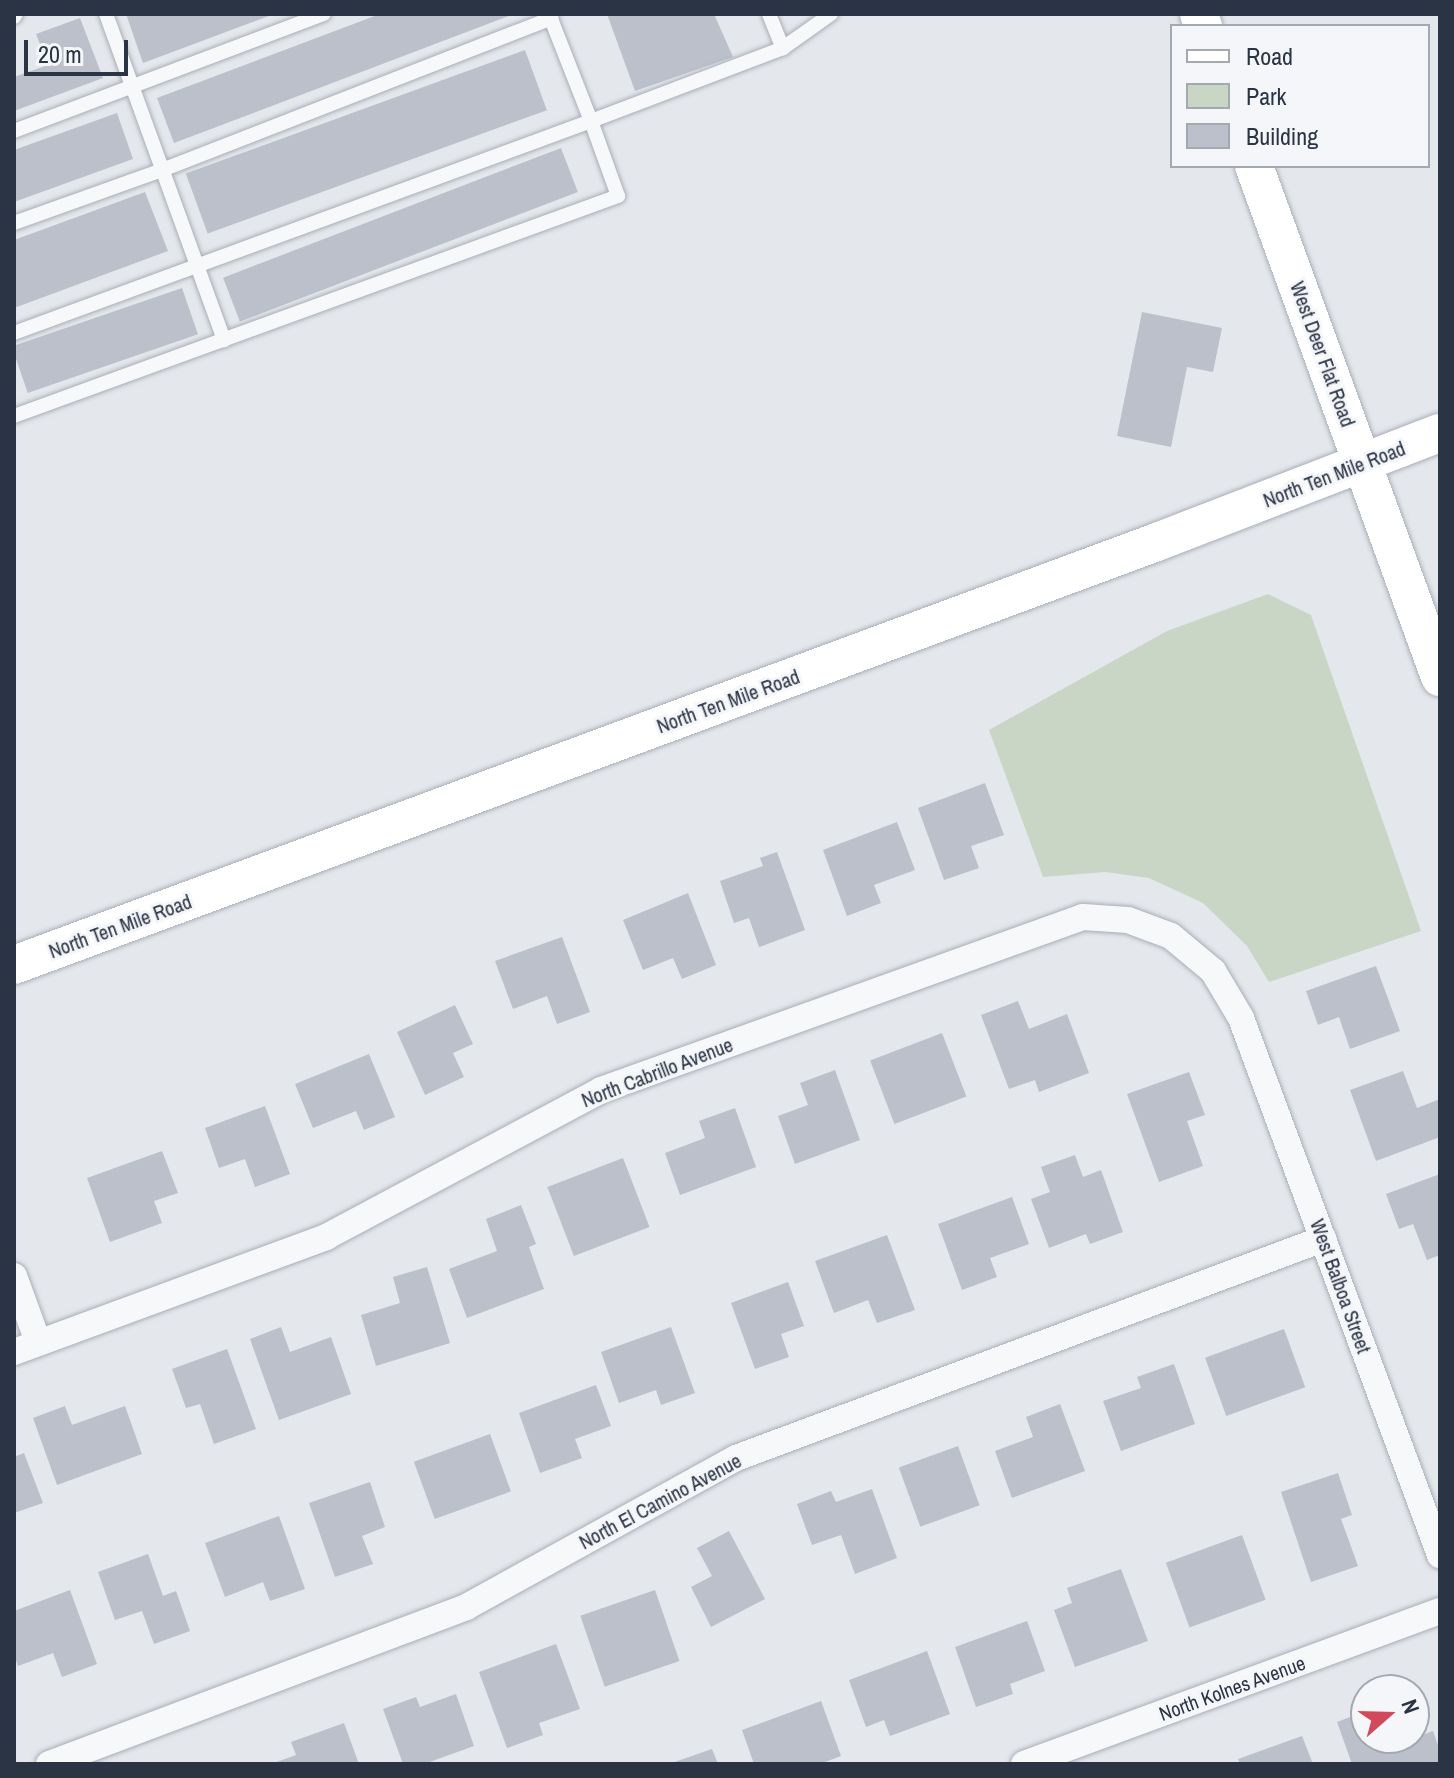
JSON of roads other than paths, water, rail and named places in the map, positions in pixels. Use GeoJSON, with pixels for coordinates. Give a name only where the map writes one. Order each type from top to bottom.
{"type":"FeatureCollection","features":[{"type":"Feature","properties":{"kind":"main road","name":"West Deer Flat Road"},"geometry":{"type":"LineString","coordinates":[[1255,168],[1440,677]]}},
{"type":"Feature","properties":{"kind":"main road","name":"North Ten Mile Road"},"geometry":{"type":"LineString","coordinates":[[14,965],[1127,553],[1440,433]]}},
{"type":"Feature","properties":{"kind":"street","name":"North Cabrillo Avenue"},"geometry":{"type":"LineString","coordinates":[[26,1347],[326,1237],[601,1090],[1083,917],[1128,920],[1171,936],[1213,971],[1241,1018]]}},
{"type":"Feature","properties":{"kind":"street","name":"West Balboa Street"},"geometry":{"type":"LineString","coordinates":[[1241,1018],[1440,1555]]}},
{"type":"Feature","properties":{"kind":"street","name":"North El Camino Avenue"},"geometry":{"type":"LineString","coordinates":[[49,1764],[466,1607],[736,1458],[1323,1239]]}},
{"type":"Feature","properties":{"kind":"street"},"geometry":{"type":"LineString","coordinates":[[14,1276],[26,1347]]}},
{"type":"Feature","properties":{"kind":"street","name":"North Kolnes Avenue"},"geometry":{"type":"LineString","coordinates":[[1024,1764],[1440,1611]]}},
{"type":"Feature","properties":{"kind":"lane"},"geometry":{"type":"LineString","coordinates":[[106,14],[224,340]]}},
{"type":"Feature","properties":{"kind":"lane"},"geometry":{"type":"LineString","coordinates":[[14,131],[324,14]]}},
{"type":"Feature","properties":{"kind":"lane"},"geometry":{"type":"LineString","coordinates":[[769,14],[783,48]]}},
{"type":"Feature","properties":{"kind":"lane"},"geometry":{"type":"LineString","coordinates":[[14,333],[783,48],[831,14]]}},
{"type":"Feature","properties":{"kind":"lane"},"geometry":{"type":"LineString","coordinates":[[14,223],[162,170],[550,16],[618,196],[14,416]]}}]}
